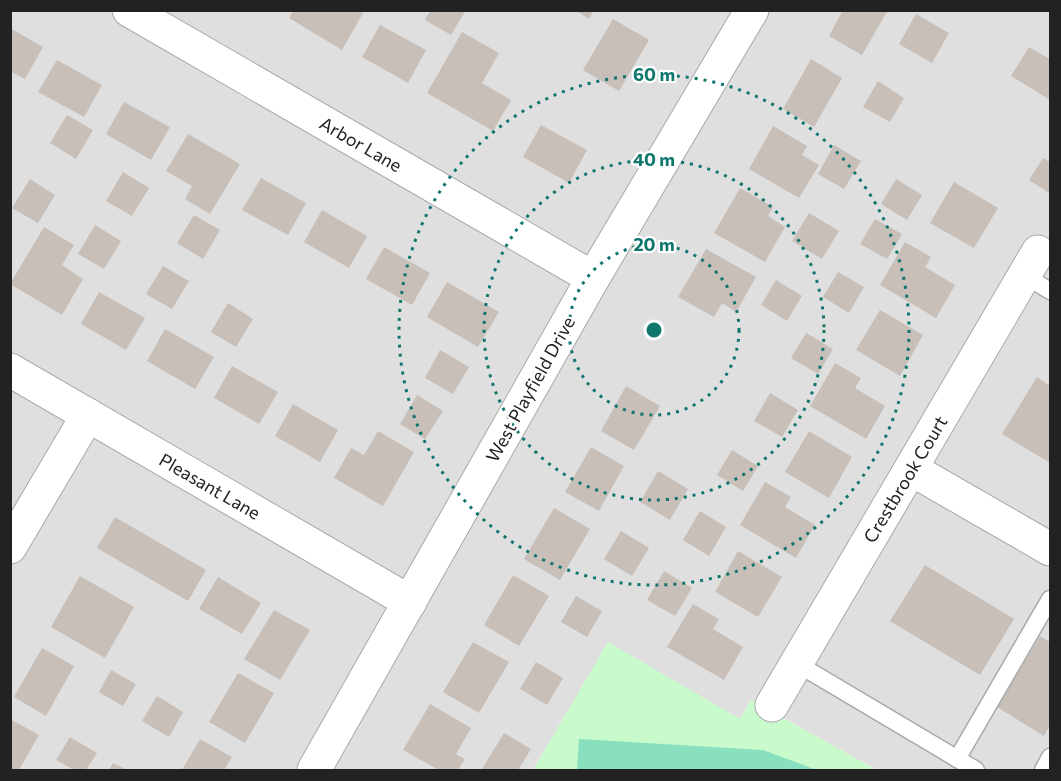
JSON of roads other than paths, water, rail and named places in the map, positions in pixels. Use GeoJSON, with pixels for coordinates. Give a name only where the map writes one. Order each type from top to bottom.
{"type":"FeatureCollection","features":[{"type":"Feature","properties":{"kind":"street","name":"Arbor Lane"},"geometry":{"type":"LineString","coordinates":[[129,10],[593,278]]}},
{"type":"Feature","properties":{"kind":"street","name":"West Playfield Drive"},"geometry":{"type":"LineString","coordinates":[[314,771],[593,278],[752,10]]}},
{"type":"Feature","properties":{"kind":"street","name":"Crestbrook Court"},"geometry":{"type":"LineString","coordinates":[[772,705],[911,469],[1037,273]]}},
{"type":"Feature","properties":{"kind":"street","name":"Pleasant Lane"},"geometry":{"type":"LineString","coordinates":[[10,370],[410,602]]}},
{"type":"Feature","properties":{"kind":"street"},"geometry":{"type":"LineString","coordinates":[[10,547],[88,415]]}},
{"type":"Feature","properties":{"kind":"street"},"geometry":{"type":"LineString","coordinates":[[911,469],[1050,549]]}},
{"type":"Feature","properties":{"kind":"lane"},"geometry":{"type":"LineString","coordinates":[[957,759],[1050,599]]}},
{"type":"Feature","properties":{"kind":"lane"},"geometry":{"type":"LineString","coordinates":[[796,663],[976,771]]}},
{"type":"Feature","properties":{"kind":"lane"},"geometry":{"type":"LineString","coordinates":[[1043,771],[1050,757]]}}]}
